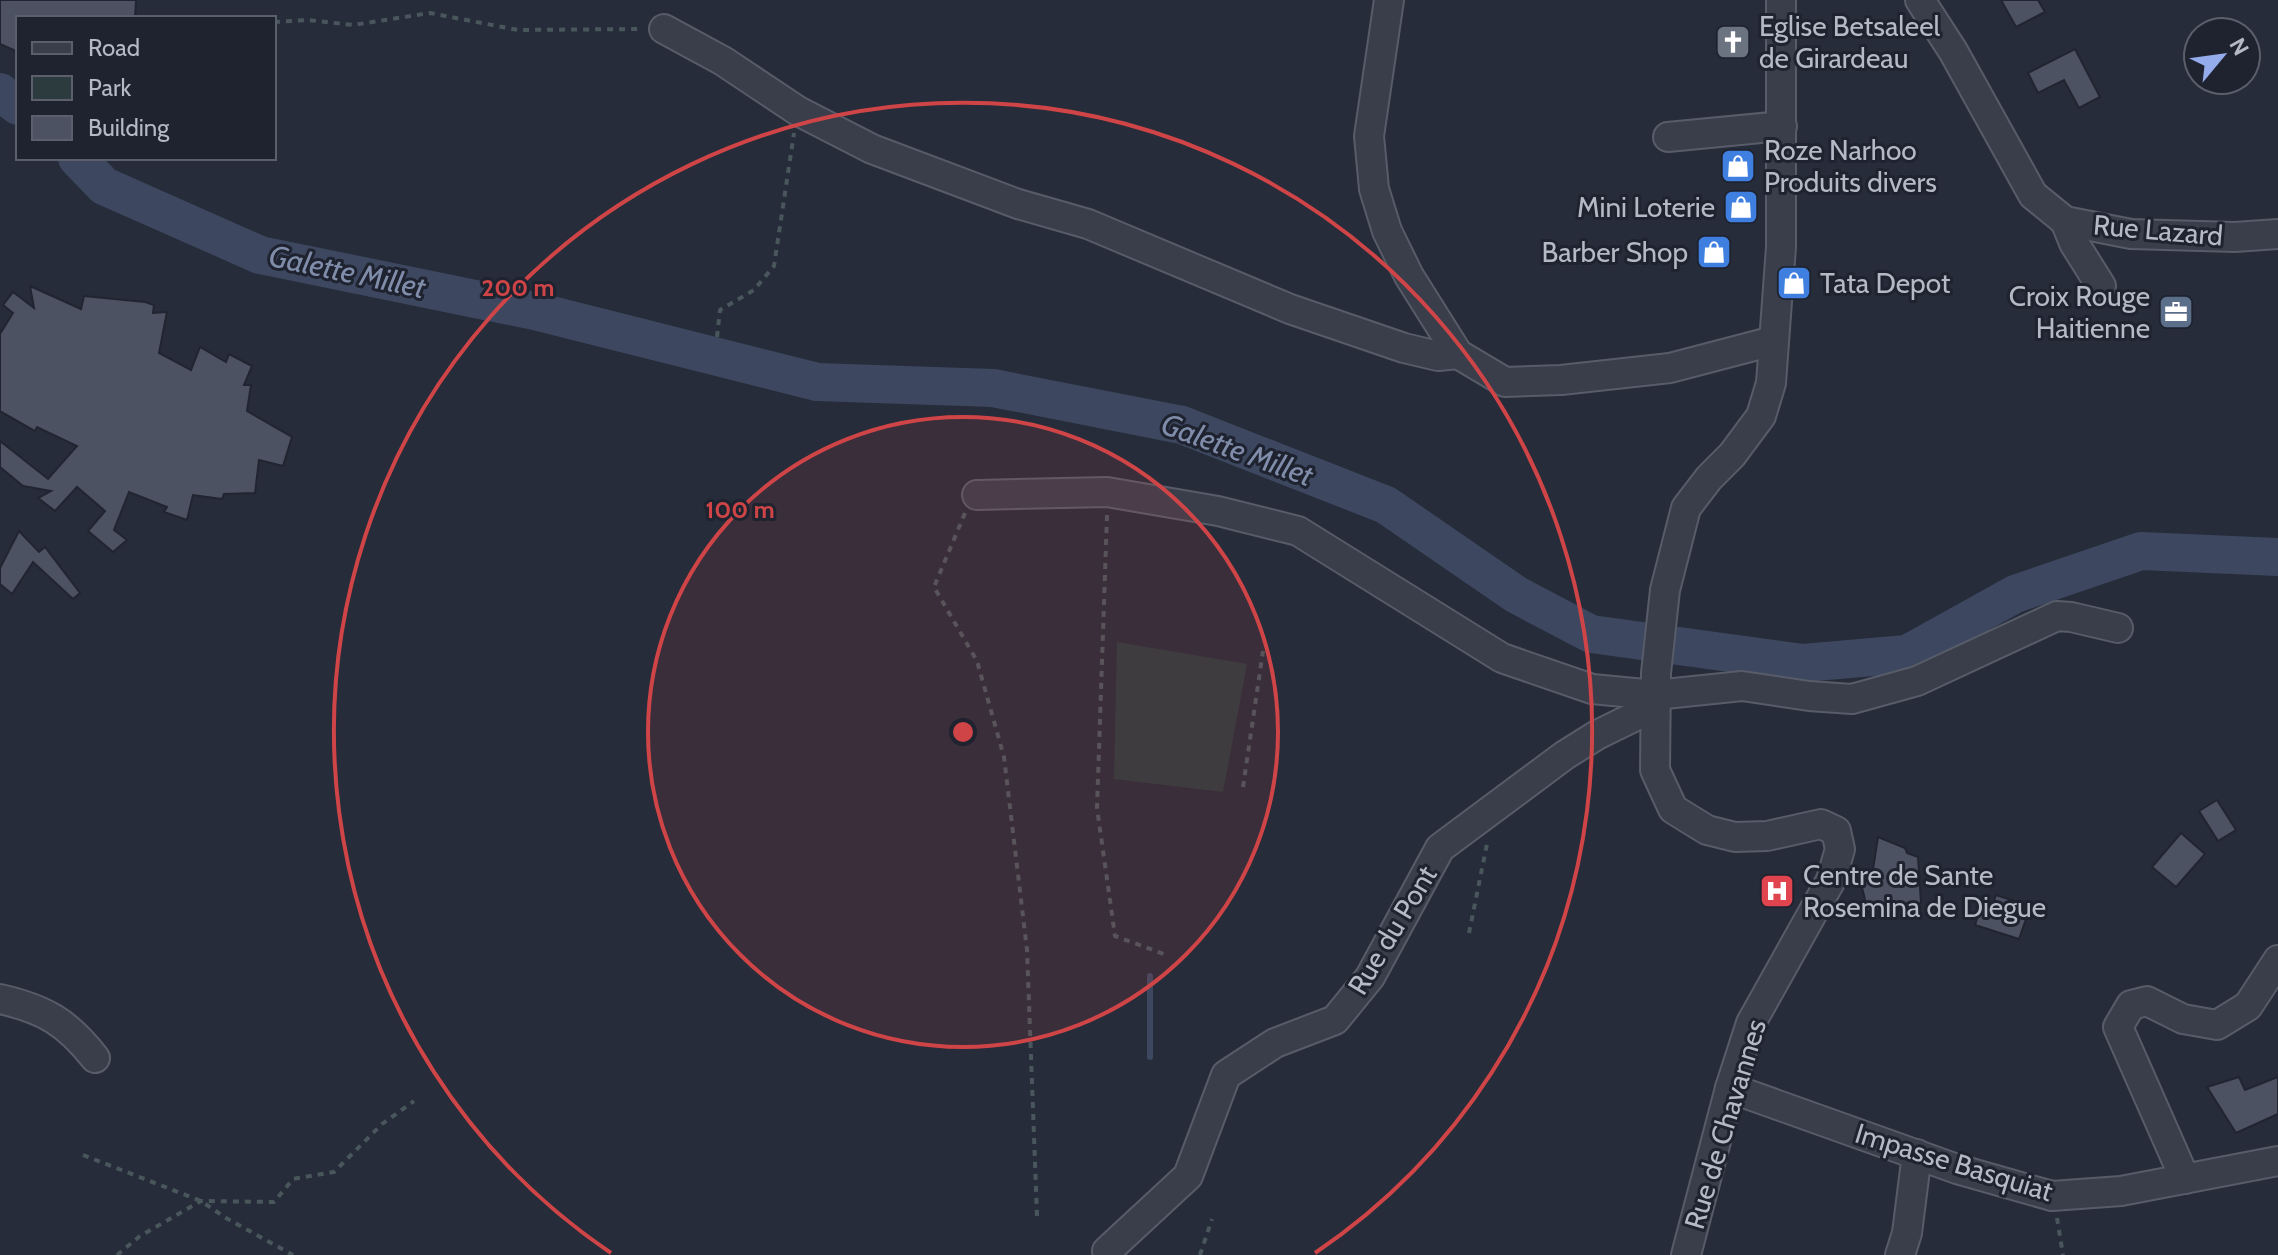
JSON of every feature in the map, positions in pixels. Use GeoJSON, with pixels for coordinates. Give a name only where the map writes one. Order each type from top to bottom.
{"type":"FeatureCollection","features":[{"type":"Feature","properties":{"kind":"street"},"geometry":{"type":"LineString","coordinates":[[1389,0],[1369,136],[1374,189],[1387,231],[1409,276],[1458,354],[1505,382],[1561,380],[1670,368],[1773,341]]}},
{"type":"Feature","properties":{"kind":"street","name":"Rue de Chavannes"},"geometry":{"type":"LineString","coordinates":[[1686,1255],[1730,1088],[1751,1023],[1831,880],[1840,849],[1836,831],[1821,824],[1767,836],[1735,837],[1707,830],[1673,809],[1655,770],[1655,692],[1665,590],[1686,508],[1761,416],[1771,383],[1781,247],[1781,0]]}},
{"type":"Feature","properties":{"kind":"street","name":"Rue Lazard"},"geometry":{"type":"LineString","coordinates":[[1920,0],[1953,51],[2033,195],[2065,221],[2131,234],[2235,237],[2278,234]]}},
{"type":"Feature","properties":{"kind":"street"},"geometry":{"type":"LineString","coordinates":[[664,29],[723,61],[798,111],[872,149],[1018,204],[1088,224],[1290,309],[1404,348],[1438,356],[1458,354]]}},
{"type":"Feature","properties":{"kind":"street"},"geometry":{"type":"LineString","coordinates":[[1668,137],[1782,126]]}},
{"type":"Feature","properties":{"kind":"street"},"geometry":{"type":"LineString","coordinates":[[2065,221],[2074,243],[2101,286]]}},
{"type":"Feature","properties":{"kind":"street"},"geometry":{"type":"LineString","coordinates":[[977,495],[1107,492],[1218,511],[1298,531],[1502,658],[1592,689],[1655,692],[1742,686],[1852,699],[1917,681],[2057,616],[2118,628]]}},
{"type":"Feature","properties":{"kind":"street","name":"Rue du Pont"},"geometry":{"type":"LineString","coordinates":[[1107,1251],[1188,1176],[1226,1075],[1275,1043],[1335,1020],[1370,977],[1440,848],[1655,692]]}},
{"type":"Feature","properties":{"kind":"street"},"geometry":{"type":"LineString","coordinates":[[2185,1179],[2118,1027],[2131,1005],[2147,1001],[2183,1019],[2217,1025],[2248,1006],[2278,960]]}},
{"type":"Feature","properties":{"kind":"street"},"geometry":{"type":"LineString","coordinates":[[0,999],[29,1006],[60,1021],[95,1058]]}},
{"type":"Feature","properties":{"kind":"street","name":"Impasse Basquiat"},"geometry":{"type":"LineString","coordinates":[[1730,1088],[1957,1169],[2052,1196],[2121,1191],[2278,1161]]}},
{"type":"Feature","properties":{"kind":"street"},"geometry":{"type":"LineString","coordinates":[[1900,1255],[1907,1233],[1917,1154]]}},
{"type":"Feature","properties":{"kind":"path"},"geometry":{"type":"LineString","coordinates":[[276,22],[308,20],[353,25],[430,13],[518,30],[664,29]]}},
{"type":"Feature","properties":{"kind":"path"},"geometry":{"type":"LineString","coordinates":[[717,337],[720,310],[754,290],[774,266],[798,111]]}},
{"type":"Feature","properties":{"kind":"path"},"geometry":{"type":"LineString","coordinates":[[1107,492],[1097,808],[1115,936],[1169,956]]}},
{"type":"Feature","properties":{"kind":"path"},"geometry":{"type":"LineString","coordinates":[[977,495],[970,499],[934,587],[977,661],[1004,757],[1027,950],[1037,1216]]}},
{"type":"Feature","properties":{"kind":"path"},"geometry":{"type":"LineString","coordinates":[[1243,787],[1263,651]]}},
{"type":"Feature","properties":{"kind":"path"},"geometry":{"type":"LineString","coordinates":[[1469,933],[1494,807]]}},
{"type":"Feature","properties":{"kind":"path"},"geometry":{"type":"LineString","coordinates":[[117,1255],[140,1236],[201,1201],[274,1202],[293,1179],[334,1172],[382,1124],[414,1101]]}},
{"type":"Feature","properties":{"kind":"path"},"geometry":{"type":"LineString","coordinates":[[83,1155],[201,1201],[293,1255]]}},
{"type":"Feature","properties":{"kind":"path"},"geometry":{"type":"LineString","coordinates":[[2052,1196],[2063,1255]]}},
{"type":"Feature","properties":{"kind":"path"},"geometry":{"type":"LineString","coordinates":[[1200,1255],[1212,1219]]}},
{"type":"Feature","properties":{"kind":"green space"},"geometry":{"type":"Polygon","coordinates":[[[1117,642],[1247,664],[1223,792],[1114,779],[1117,642]]]}},
{"type":"Feature","properties":{"kind":"building"},"geometry":{"type":"Polygon","coordinates":[[[0,0],[136,0],[135,16],[16,16],[16,51],[0,44],[0,0]]]}},
{"type":"Feature","properties":{"kind":"building"},"geometry":{"type":"Polygon","coordinates":[[[2001,0],[2038,0],[2045,12],[2016,27],[2001,0]]]}},
{"type":"Feature","properties":{"kind":"building"},"geometry":{"type":"Polygon","coordinates":[[[2075,49],[2100,97],[2079,108],[2064,80],[2038,93],[2028,73],[2075,49]]]}},
{"type":"Feature","properties":{"kind":"building"},"geometry":{"type":"Polygon","coordinates":[[[30,286],[81,309],[84,296],[154,305],[153,313],[167,312],[159,353],[191,370],[200,347],[226,362],[229,354],[252,366],[244,385],[251,385],[247,411],[292,437],[283,466],[259,460],[255,493],[224,494],[222,499],[193,495],[187,520],[164,512],[167,507],[129,492],[114,530],[127,540],[113,552],[88,531],[105,511],[77,487],[55,511],[38,498],[51,491],[23,486],[0,467],[0,441],[48,479],[77,446],[37,427],[35,431],[0,411],[0,334],[13,313],[3,305],[13,292],[34,308],[30,286]]]}},
{"type":"Feature","properties":{"kind":"building"},"geometry":{"type":"Polygon","coordinates":[[[19,531],[39,552],[45,547],[80,593],[73,599],[33,562],[12,594],[0,584],[0,568],[19,531]]]}},
{"type":"Feature","properties":{"kind":"building"},"geometry":{"type":"Polygon","coordinates":[[[2217,800],[2236,830],[2218,841],[2199,811],[2217,800]]]}},
{"type":"Feature","properties":{"kind":"building"},"geometry":{"type":"Polygon","coordinates":[[[2181,833],[2205,854],[2176,887],[2152,867],[2181,833]]]}},
{"type":"Feature","properties":{"kind":"building"},"geometry":{"type":"Polygon","coordinates":[[[1878,837],[1918,857],[1921,903],[1868,912],[1860,879],[1872,876],[1878,837]]]}},
{"type":"Feature","properties":{"kind":"building"},"geometry":{"type":"Polygon","coordinates":[[[1996,895],[2024,904],[2020,917],[2026,919],[2019,939],[1975,925],[1980,909],[1990,912],[1996,895]]]}},
{"type":"Feature","properties":{"kind":"building"},"geometry":{"type":"Polygon","coordinates":[[[2239,1077],[2245,1090],[2278,1077],[2278,1114],[2236,1133],[2207,1087],[2239,1077]]]}},
{"type":"Feature","properties":{"kind":"waterway","name":"Galette Millet"},"geometry":{"type":"LineString","coordinates":[[0,92],[16,104]]}},
{"type":"Feature","properties":{"kind":"waterway","name":"Galette Millet"},"geometry":{"type":"LineString","coordinates":[[79,160],[104,186],[260,255],[539,312],[817,382],[993,388],[1182,425],[1386,505],[1517,595],[1591,634],[1803,663],[1907,654],[2015,594],[2141,551],[2278,557]]}},
{"type":"Feature","properties":{"kind":"waterway"},"geometry":{"type":"LineString","coordinates":[[1150,976],[1150,1057]]}},
{"type":"Feature","properties":{"kind":"place","name":"Eglise Betsaleel de Girardeau"},"geometry":{"type":"Point","coordinates":[1733,42]}},
{"type":"Feature","properties":{"kind":"place","name":"Roze Narhoo Produits divers"},"geometry":{"type":"Point","coordinates":[1738,166]}},
{"type":"Feature","properties":{"kind":"place","name":"Mini Loterie"},"geometry":{"type":"Point","coordinates":[1741,207]}},
{"type":"Feature","properties":{"kind":"place","name":"Barber Shop"},"geometry":{"type":"Point","coordinates":[1714,252]}},
{"type":"Feature","properties":{"kind":"place","name":"Tata Depot"},"geometry":{"type":"Point","coordinates":[1794,283]}},
{"type":"Feature","properties":{"kind":"place","name":"Croix Rouge Haitienne"},"geometry":{"type":"Point","coordinates":[2176,312]}},
{"type":"Feature","properties":{"kind":"place","name":"Centre de Sante Rosemina de Diegue"},"geometry":{"type":"Point","coordinates":[1777,891]}}]}
